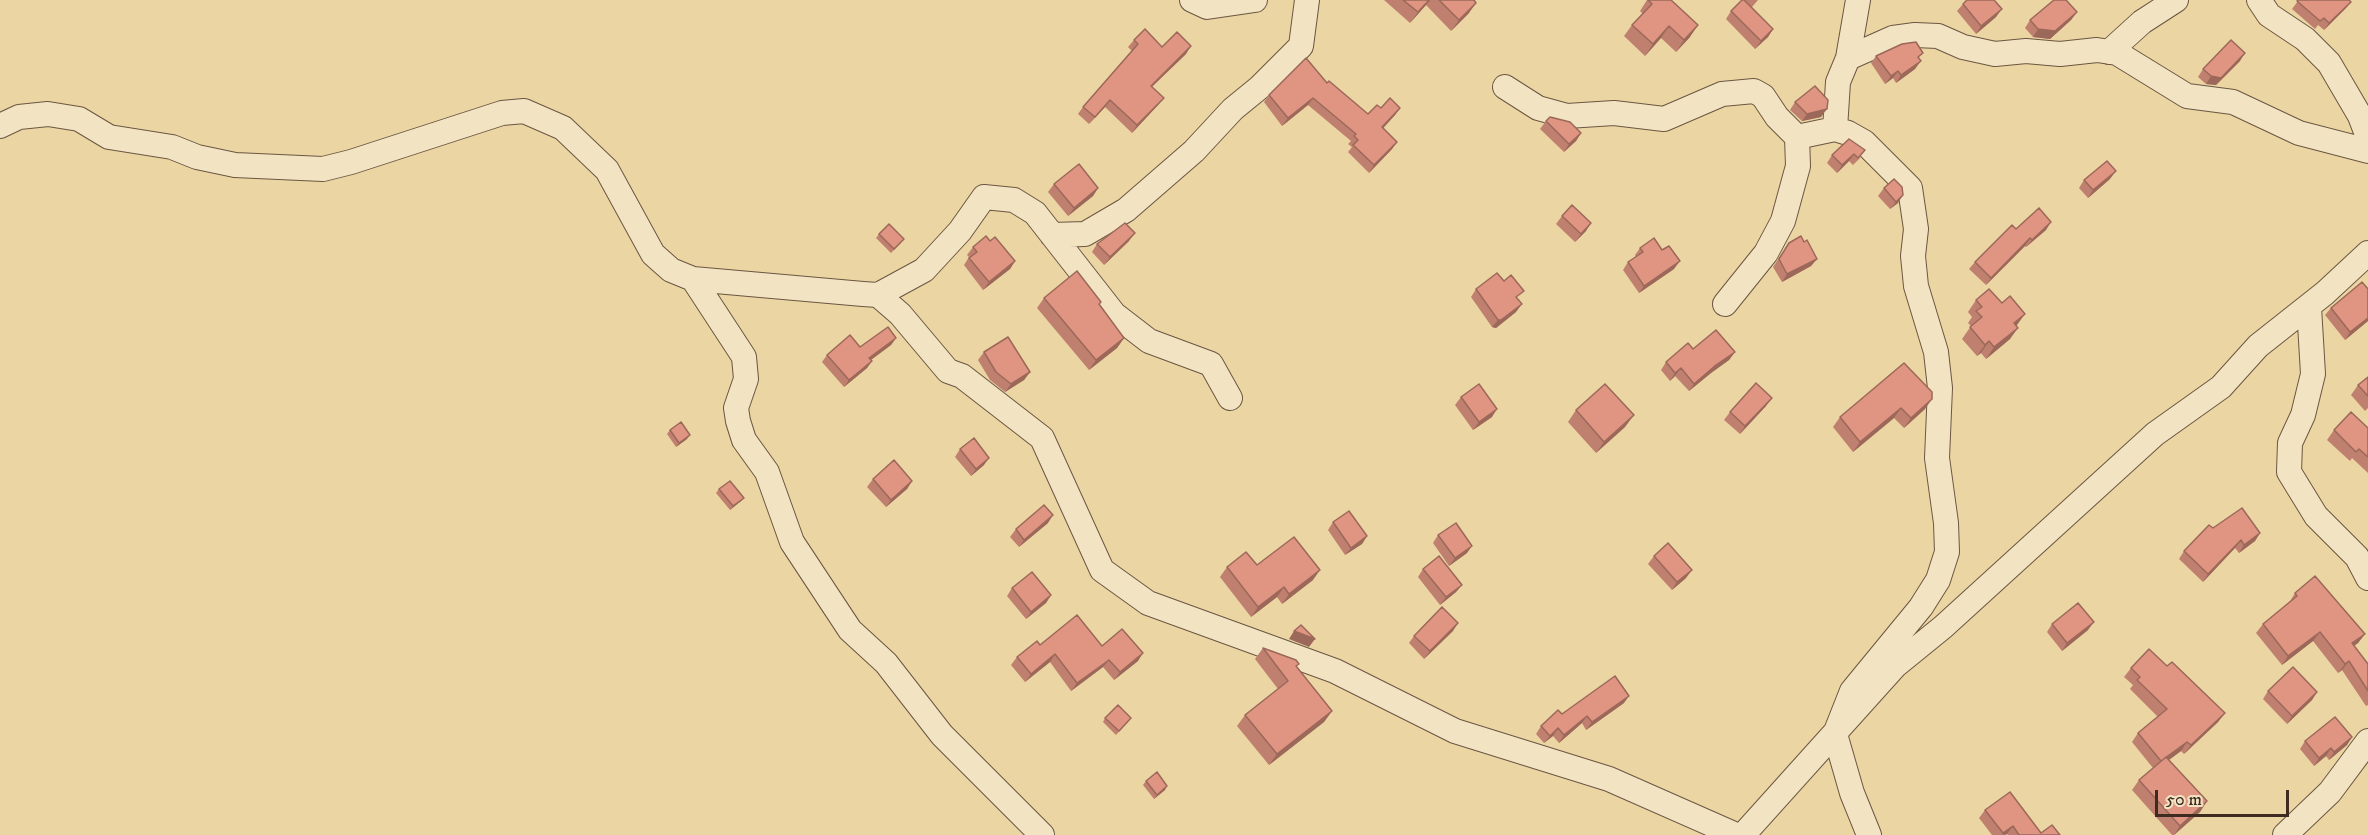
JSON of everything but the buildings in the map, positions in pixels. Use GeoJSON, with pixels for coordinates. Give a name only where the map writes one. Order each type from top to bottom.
{"type":"FeatureCollection","features":[{"type":"Feature","properties":{"kind":"street"},"geometry":{"type":"LineString","coordinates":[[1192,0],[1207,7],[1255,0]]}},
{"type":"Feature","properties":{"kind":"street"},"geometry":{"type":"LineString","coordinates":[[1052,235],[1085,234],[1126,210],[1194,151],[1233,109],[1260,87],[1301,46],[1307,0]]}},
{"type":"Feature","properties":{"kind":"street"},"geometry":{"type":"LineString","coordinates":[[1835,129],[1838,82],[1848,58],[1858,0]]}},
{"type":"Feature","properties":{"kind":"street"},"geometry":{"type":"LineString","coordinates":[[2109,52],[2142,22],[2176,0]]}},
{"type":"Feature","properties":{"kind":"street"},"geometry":{"type":"LineString","coordinates":[[2259,0],[2269,15],[2305,39],[2329,63],[2360,116],[2368,137]]}},
{"type":"Feature","properties":{"kind":"street"},"geometry":{"type":"LineString","coordinates":[[1848,58],[1893,38],[1915,35],[1938,36],[1963,47],[1995,54],[2026,51],[2060,54],[2080,50],[2117,53],[2187,96],[2233,102],[2300,133],[2368,151]]}},
{"type":"Feature","properties":{"kind":"street"},"geometry":{"type":"LineString","coordinates":[[1505,87],[1538,108],[1566,116],[1614,113],[1664,119],[1722,94],[1749,90],[1763,96],[1777,117],[1797,137],[1798,165],[1783,221],[1766,253],[1725,304]]}},
{"type":"Feature","properties":{"kind":"street"},"geometry":{"type":"LineString","coordinates":[[0,126],[19,117],[48,114],[79,119],[109,137],[172,147],[197,157],[235,165],[323,169],[419,141],[502,113],[524,111],[563,128],[607,170],[653,254],[672,270],[693,279],[879,295],[924,270],[960,231],[984,197],[1014,200],[1035,213],[1114,314],[1149,341],[1211,364],[1230,398]]}},
{"type":"Feature","properties":{"kind":"street"},"geometry":{"type":"LineString","coordinates":[[1797,137],[1835,129],[1863,142],[1910,188],[1916,229],[1913,256],[1916,286],[1936,352],[1940,388],[1937,458],[1946,523],[1947,552],[1938,580],[1921,607],[1851,692],[1834,734],[1852,793],[1869,835]]}},
{"type":"Feature","properties":{"kind":"street"},"geometry":{"type":"LineString","coordinates":[[1743,835],[1895,666],[1943,627],[2155,434],[2221,387],[2258,346],[2309,307],[2368,253]]}},
{"type":"Feature","properties":{"kind":"street"},"geometry":{"type":"LineString","coordinates":[[693,279],[744,357],[746,379],[736,408],[738,421],[744,440],[767,472],[792,542],[850,630],[886,663],[942,735],[1042,835]]}},
{"type":"Feature","properties":{"kind":"street"},"geometry":{"type":"LineString","coordinates":[[879,295],[900,314],[948,371],[962,376],[1042,438],[1102,570],[1148,603],[1335,671],[1455,731],[1610,779],[1737,835]]}},
{"type":"Feature","properties":{"kind":"street"},"geometry":{"type":"LineString","coordinates":[[2309,307],[2313,374],[2303,415],[2290,443],[2289,472],[2316,516],[2357,557],[2368,578]]}},
{"type":"Feature","properties":{"kind":"street"},"geometry":{"type":"LineString","coordinates":[[2285,835],[2330,792],[2368,741]]}}]}
